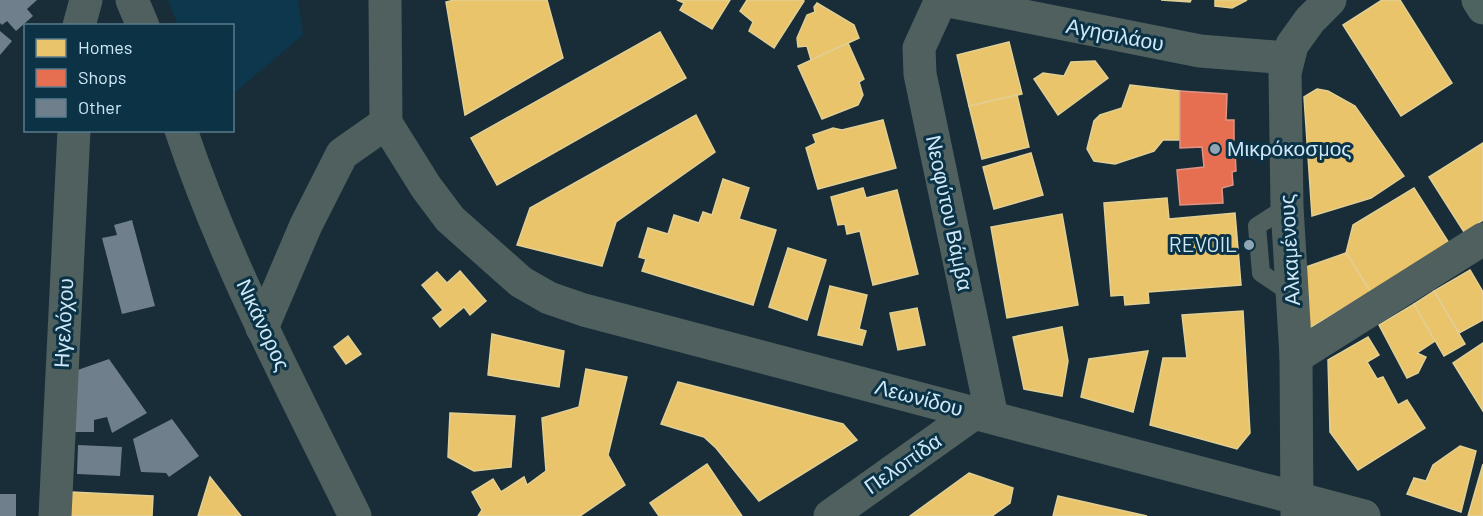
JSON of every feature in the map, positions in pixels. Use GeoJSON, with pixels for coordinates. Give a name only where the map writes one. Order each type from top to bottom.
{"type":"FeatureCollection","features":[{"type":"Feature","properties":{"kind":"main road"},"geometry":{"type":"LineString","coordinates":[[1478,0],[1483,8]]}},
{"type":"Feature","properties":{"kind":"street"},"geometry":{"type":"LineString","coordinates":[[80,24],[86,0]]}},
{"type":"Feature","properties":{"kind":"street"},"geometry":{"type":"LineString","coordinates":[[132,0],[142,24]]}},
{"type":"Feature","properties":{"kind":"street"},"geometry":{"type":"LineString","coordinates":[[262,328],[306,225],[342,154],[386,123],[385,0]]}},
{"type":"Feature","properties":{"kind":"street","name":"Αλκαμένους"},"geometry":{"type":"LineString","coordinates":[[1297,508],[1296,357],[1287,207],[1285,96],[1287,58],[1300,32],[1330,0]]}},
{"type":"Feature","properties":{"kind":"street","name":"Αγησιλάου"},"geometry":{"type":"LineString","coordinates":[[940,4],[1200,51],[1287,58]]}},
{"type":"Feature","properties":{"kind":"street","name":"Νεοφύτου Βάμβα"},"geometry":{"type":"LineString","coordinates":[[940,4],[919,48],[920,74],[984,415]]}},
{"type":"Feature","properties":{"kind":"street","name":"Λεωνίδου"},"geometry":{"type":"LineString","coordinates":[[386,123],[437,203],[456,225],[487,254],[533,290],[584,310],[984,415],[1297,508],[1364,516]]}},
{"type":"Feature","properties":{"kind":"street","name":"Ηγελόχου"},"geometry":{"type":"LineString","coordinates":[[55,516],[74,132]]}},
{"type":"Feature","properties":{"kind":"street","name":"Νικάνορος"},"geometry":{"type":"LineString","coordinates":[[181,132],[262,328],[355,516]]}},
{"type":"Feature","properties":{"kind":"street"},"geometry":{"type":"LineString","coordinates":[[1296,357],[1483,239]]}},
{"type":"Feature","properties":{"kind":"street","name":"Πελοπίδα"},"geometry":{"type":"LineString","coordinates":[[830,516],[984,415]]}},
{"type":"Feature","properties":{"kind":"shaded area"},"geometry":{"type":"Polygon","coordinates":[[[168,0],[298,0],[303,35],[234,93],[234,24],[178,24],[168,0]]]}},
{"type":"Feature","properties":{"kind":"building: Homes"},"geometry":{"type":"Polygon","coordinates":[[[454,0],[547,0],[563,58],[465,115],[446,2],[454,0]]]}},
{"type":"Feature","properties":{"kind":"building: Homes"},"geometry":{"type":"Polygon","coordinates":[[[677,0],[730,0],[712,29],[680,10],[684,3],[677,0]]]}},
{"type":"Feature","properties":{"kind":"building: Homes"},"geometry":{"type":"Polygon","coordinates":[[[747,0],[804,1],[774,48],[749,31],[753,22],[740,11],[747,0]]]}},
{"type":"Feature","properties":{"kind":"building: Homes"},"geometry":{"type":"Polygon","coordinates":[[[1161,0],[1191,0],[1190,2],[1161,0]]]}},
{"type":"Feature","properties":{"kind":"building: Homes"},"geometry":{"type":"Polygon","coordinates":[[[1215,0],[1247,0],[1232,8],[1215,6],[1215,0]]]}},
{"type":"Feature","properties":{"kind":"building: Homes"},"geometry":{"type":"Polygon","coordinates":[[[1382,0],[1400,0],[1452,83],[1401,116],[1343,25],[1382,0]]]}},
{"type":"Feature","properties":{"kind":"building: Homes"},"geometry":{"type":"Polygon","coordinates":[[[817,3],[854,25],[859,38],[811,60],[807,46],[798,47],[797,38],[807,15],[815,12],[814,7],[817,3]]]}},
{"type":"Feature","properties":{"kind":"building: Homes"},"geometry":{"type":"Polygon","coordinates":[[[660,32],[686,78],[497,185],[471,138],[660,32]]]}},
{"type":"Feature","properties":{"kind":"building: Homes"},"geometry":{"type":"Polygon","coordinates":[[[1009,42],[1022,94],[969,106],[957,55],[1009,42]]]}},
{"type":"Feature","properties":{"kind":"building: Homes"},"geometry":{"type":"Polygon","coordinates":[[[848,43],[864,79],[859,82],[863,95],[858,105],[822,119],[798,66],[848,43]]]}},
{"type":"Feature","properties":{"kind":"building: Homes"},"geometry":{"type":"Polygon","coordinates":[[[1095,61],[1108,78],[1058,115],[1034,79],[1043,73],[1064,76],[1071,62],[1095,61]]]}},
{"type":"Feature","properties":{"kind":"building: Homes"},"geometry":{"type":"Polygon","coordinates":[[[1130,85],[1180,91],[1180,140],[1163,140],[1154,151],[1115,164],[1094,161],[1087,149],[1094,121],[1100,115],[1122,108],[1130,85]]]}},
{"type":"Feature","properties":{"kind":"building: Homes"},"geometry":{"type":"Polygon","coordinates":[[[1317,89],[1328,91],[1355,106],[1404,176],[1371,198],[1312,216],[1304,97],[1317,89]]]}},
{"type":"Feature","properties":{"kind":"building: Homes"},"geometry":{"type":"Polygon","coordinates":[[[1017,95],[1029,147],[982,159],[969,106],[1017,95]]]}},
{"type":"Feature","properties":{"kind":"building: Homes"},"geometry":{"type":"Polygon","coordinates":[[[696,115],[715,152],[616,222],[602,266],[517,245],[530,208],[696,115]]]}},
{"type":"Feature","properties":{"kind":"building: Homes"},"geometry":{"type":"Polygon","coordinates":[[[883,120],[896,168],[818,189],[806,148],[816,143],[813,135],[833,128],[842,130],[883,120]]]}},
{"type":"Feature","properties":{"kind":"building: Homes"},"geometry":{"type":"Polygon","coordinates":[[[1483,143],[1483,220],[1464,232],[1429,177],[1483,143]]]}},
{"type":"Feature","properties":{"kind":"building: Homes"},"geometry":{"type":"Polygon","coordinates":[[[1031,153],[1043,195],[994,209],[983,167],[1031,153]]]}},
{"type":"Feature","properties":{"kind":"building: Homes"},"geometry":{"type":"Polygon","coordinates":[[[723,179],[749,188],[739,219],[776,230],[753,305],[642,271],[646,259],[639,257],[648,228],[668,234],[674,215],[699,223],[703,212],[712,215],[723,179]]]}},
{"type":"Feature","properties":{"kind":"building: Homes"},"geometry":{"type":"Polygon","coordinates":[[[863,188],[866,198],[897,190],[918,274],[873,285],[860,231],[847,234],[845,224],[838,225],[831,197],[863,188]]]}},
{"type":"Feature","properties":{"kind":"building: Homes"},"geometry":{"type":"Polygon","coordinates":[[[1414,188],[1449,243],[1371,292],[1346,253],[1353,225],[1414,188]]]}},
{"type":"Feature","properties":{"kind":"building: Homes"},"geometry":{"type":"Polygon","coordinates":[[[1167,198],[1169,219],[1235,213],[1241,285],[1148,292],[1149,303],[1125,305],[1124,295],[1111,296],[1104,203],[1167,198]]]}},
{"type":"Feature","properties":{"kind":"building: Homes"},"geometry":{"type":"Polygon","coordinates":[[[1062,214],[1078,305],[1007,318],[991,227],[1062,214]]]}},
{"type":"Feature","properties":{"kind":"building: Homes"},"geometry":{"type":"Polygon","coordinates":[[[788,248],[826,260],[807,320],[769,307],[788,248]]]}},
{"type":"Feature","properties":{"kind":"building: Homes"},"geometry":{"type":"Polygon","coordinates":[[[1346,253],[1371,292],[1306,330],[1303,268],[1346,253]]]}},
{"type":"Feature","properties":{"kind":"building: Homes"},"geometry":{"type":"Polygon","coordinates":[[[1470,270],[1483,292],[1483,320],[1459,333],[1434,291],[1470,270]]]}},
{"type":"Feature","properties":{"kind":"building: Homes"},"geometry":{"type":"Polygon","coordinates":[[[460,271],[486,301],[470,315],[464,307],[440,327],[433,318],[443,310],[422,285],[437,272],[447,283],[460,271]]]}},
{"type":"Feature","properties":{"kind":"building: Homes"},"geometry":{"type":"Polygon","coordinates":[[[830,286],[867,295],[859,329],[866,331],[862,345],[818,335],[830,286]]]}},
{"type":"Feature","properties":{"kind":"building: Homes"},"geometry":{"type":"Polygon","coordinates":[[[1434,291],[1465,344],[1444,356],[1414,304],[1434,291]]]}},
{"type":"Feature","properties":{"kind":"building: Homes"},"geometry":{"type":"Polygon","coordinates":[[[1414,304],[1435,341],[1417,353],[1426,357],[1418,373],[1407,378],[1379,325],[1414,304]]]}},
{"type":"Feature","properties":{"kind":"building: Homes"},"geometry":{"type":"Polygon","coordinates":[[[917,308],[925,345],[898,350],[890,313],[917,308]]]}},
{"type":"Feature","properties":{"kind":"building: Homes"},"geometry":{"type":"Polygon","coordinates":[[[1243,311],[1250,433],[1237,449],[1150,425],[1163,358],[1187,358],[1182,315],[1243,311]]]}},
{"type":"Feature","properties":{"kind":"building: Homes"},"geometry":{"type":"Polygon","coordinates":[[[1062,327],[1068,361],[1062,396],[1024,389],[1013,337],[1062,327]]]}},
{"type":"Feature","properties":{"kind":"building: Homes"},"geometry":{"type":"Polygon","coordinates":[[[492,334],[564,351],[559,387],[488,375],[492,334]]]}},
{"type":"Feature","properties":{"kind":"building: Homes"},"geometry":{"type":"Polygon","coordinates":[[[348,336],[361,354],[346,364],[334,347],[348,336]]]}},
{"type":"Feature","properties":{"kind":"building: Homes"},"geometry":{"type":"Polygon","coordinates":[[[1368,337],[1379,355],[1367,362],[1377,379],[1383,377],[1398,405],[1407,400],[1425,428],[1358,470],[1330,432],[1328,360],[1368,337]]]}},
{"type":"Feature","properties":{"kind":"building: Homes"},"geometry":{"type":"Polygon","coordinates":[[[1483,343],[1483,411],[1453,363],[1483,343]]]}},
{"type":"Feature","properties":{"kind":"building: Homes"},"geometry":{"type":"Polygon","coordinates":[[[1148,351],[1133,412],[1081,397],[1089,359],[1148,351]]]}},
{"type":"Feature","properties":{"kind":"building: Homes"},"geometry":{"type":"Polygon","coordinates":[[[586,369],[627,377],[608,455],[625,485],[580,516],[478,516],[482,510],[472,492],[493,479],[501,492],[524,477],[527,485],[546,471],[542,418],[579,407],[586,369]]]}},
{"type":"Feature","properties":{"kind":"building: Homes"},"geometry":{"type":"Polygon","coordinates":[[[678,382],[843,424],[857,440],[759,501],[716,448],[704,437],[661,424],[678,382]]]}},
{"type":"Feature","properties":{"kind":"building: Homes"},"geometry":{"type":"Polygon","coordinates":[[[450,413],[515,416],[511,467],[474,471],[448,457],[450,413]]]}},
{"type":"Feature","properties":{"kind":"building: Homes"},"geometry":{"type":"Polygon","coordinates":[[[1460,446],[1476,451],[1461,512],[1407,494],[1414,478],[1426,481],[1433,465],[1460,446]]]}},
{"type":"Feature","properties":{"kind":"building: Homes"},"geometry":{"type":"Polygon","coordinates":[[[707,464],[742,516],[659,516],[650,503],[707,464]]]}},
{"type":"Feature","properties":{"kind":"building: Homes"},"geometry":{"type":"Polygon","coordinates":[[[1483,464],[1483,516],[1468,516],[1483,464]]]}},
{"type":"Feature","properties":{"kind":"building: Homes"},"geometry":{"type":"Polygon","coordinates":[[[969,473],[1013,488],[1010,503],[992,516],[910,516],[969,473]]]}},
{"type":"Feature","properties":{"kind":"building: Homes"},"geometry":{"type":"Polygon","coordinates":[[[210,477],[241,516],[198,516],[210,477]]]}},
{"type":"Feature","properties":{"kind":"building: Homes"},"geometry":{"type":"Polygon","coordinates":[[[71,492],[153,496],[152,516],[70,516],[71,492]]]}},
{"type":"Feature","properties":{"kind":"building: Homes"},"geometry":{"type":"Polygon","coordinates":[[[1058,496],[1147,516],[1053,516],[1058,496]]]}},
{"type":"Feature","properties":{"kind":"building: Shops","name":"Μικρόκοσμος"},"geometry":{"type":"Polygon","coordinates":[[[1180,91],[1227,94],[1226,120],[1234,120],[1234,140],[1227,140],[1227,151],[1235,150],[1236,171],[1232,172],[1233,185],[1222,188],[1223,203],[1180,205],[1177,170],[1204,167],[1202,147],[1180,148],[1180,91]]]}},
{"type":"Feature","properties":{"kind":"building: Other"},"geometry":{"type":"Polygon","coordinates":[[[0,0],[37,0],[27,9],[33,16],[16,31],[7,21],[2,25],[0,23],[0,0]]]}},
{"type":"Feature","properties":{"kind":"building: Other"},"geometry":{"type":"Polygon","coordinates":[[[0,31],[12,41],[0,55],[0,31]]]}},
{"type":"Feature","properties":{"kind":"building: Other"},"geometry":{"type":"Polygon","coordinates":[[[132,220],[155,306],[122,314],[102,238],[117,235],[114,225],[132,220]]]}},
{"type":"Feature","properties":{"kind":"building: Other"},"geometry":{"type":"Polygon","coordinates":[[[109,359],[147,413],[112,433],[107,417],[94,420],[94,432],[74,432],[72,372],[109,359]]]}},
{"type":"Feature","properties":{"kind":"building: Other"},"geometry":{"type":"Polygon","coordinates":[[[172,419],[199,456],[169,477],[166,473],[141,472],[133,439],[172,419]]]}},
{"type":"Feature","properties":{"kind":"building: Other"},"geometry":{"type":"Polygon","coordinates":[[[78,445],[122,447],[120,476],[77,474],[78,445]]]}},
{"type":"Feature","properties":{"kind":"building: Other"},"geometry":{"type":"Polygon","coordinates":[[[0,494],[16,494],[16,516],[0,516],[0,494]]]}},
{"type":"Feature","properties":{"kind":"place","name":"Μικρόκοσμος"},"geometry":{"type":"Point","coordinates":[1215,149]}},
{"type":"Feature","properties":{"kind":"place","name":"REVOIL"},"geometry":{"type":"Point","coordinates":[1249,245]}}]}
